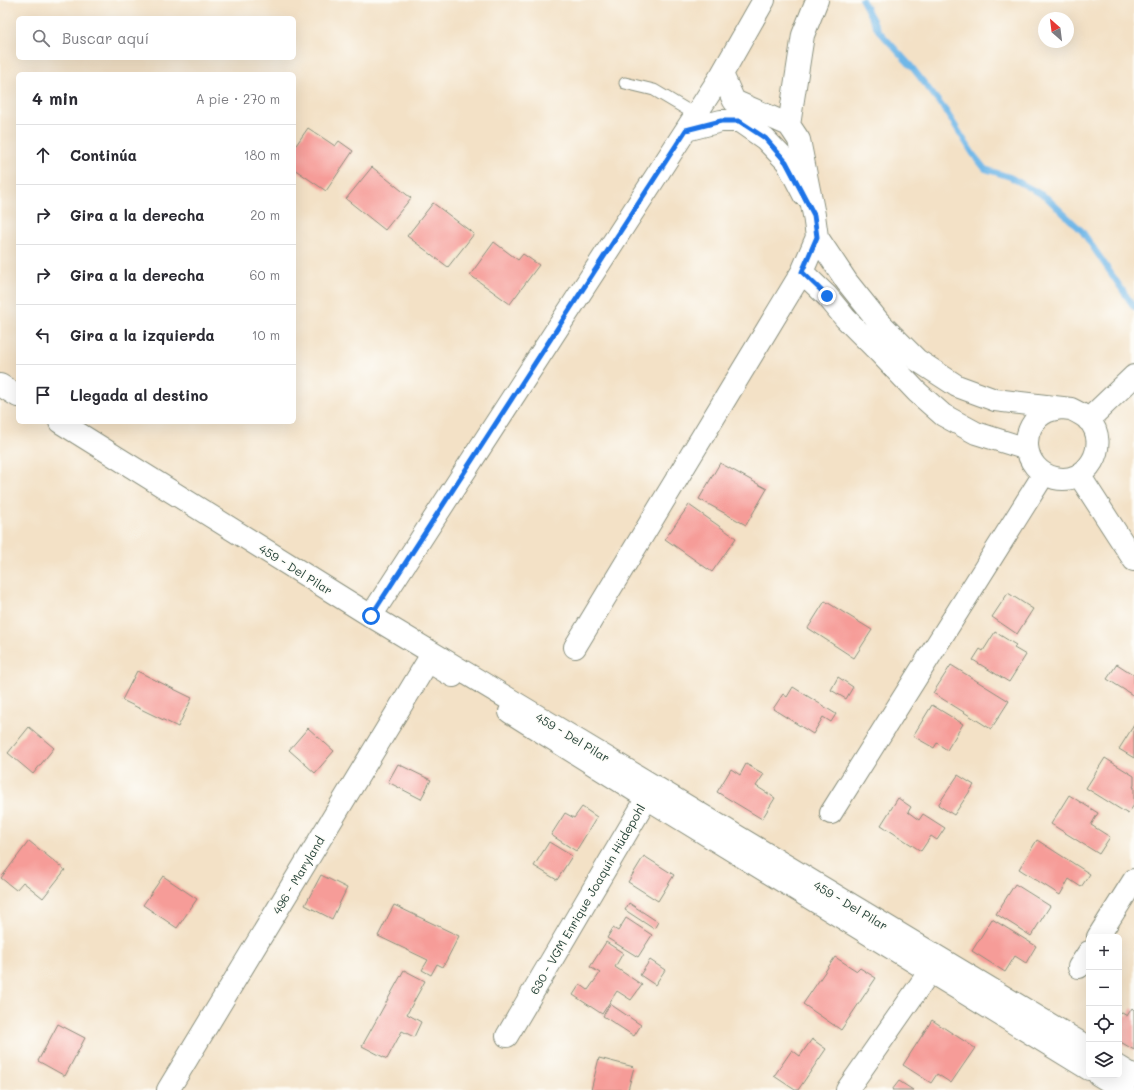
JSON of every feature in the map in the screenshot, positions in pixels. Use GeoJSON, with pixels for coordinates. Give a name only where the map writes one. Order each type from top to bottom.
{"type":"FeatureCollection","features":[{"type":"Feature","properties":{"kind":"street"},"geometry":{"type":"LineString","coordinates":[[371,616],[722,74],[764,0]]}},
{"type":"Feature","properties":{"kind":"street"},"geometry":{"type":"LineString","coordinates":[[789,125],[803,35],[817,0]]}},
{"type":"Feature","properties":{"kind":"street"},"geometry":{"type":"LineString","coordinates":[[722,74],[734,101],[789,125],[799,140],[817,237],[847,282],[874,316],[917,360],[957,386],[995,400],[1071,409],[1080,413],[1088,420],[1094,428],[1097,439],[1097,450],[1094,460],[1079,475],[1067,479],[1055,478],[1044,474],[1030,459],[1027,449],[1027,437],[1031,426],[1039,417],[1048,411],[1060,408]]}},
{"type":"Feature","properties":{"kind":"street"},"geometry":{"type":"LineString","coordinates":[[691,122],[739,121],[765,138],[786,162],[814,215]]}},
{"type":"Feature","properties":{"kind":"street"},"geometry":{"type":"LineString","coordinates":[[575,647],[802,272],[817,237]]}},
{"type":"Feature","properties":{"kind":"street"},"geometry":{"type":"LineString","coordinates":[[802,272],[827,296],[845,318],[918,392],[943,415],[976,433],[1027,449]]}},
{"type":"Feature","properties":{"kind":"street"},"geometry":{"type":"LineString","coordinates":[[1088,420],[1134,376]]}},
{"type":"Feature","properties":{"kind":"street"},"geometry":{"type":"LineString","coordinates":[[0,385],[16,395]]}},
{"type":"Feature","properties":{"kind":"street","name":"459 - Del Pilar"},"geometry":{"type":"LineString","coordinates":[[63,424],[371,616],[1086,1046]]}},
{"type":"Feature","properties":{"kind":"street"},"geometry":{"type":"LineString","coordinates":[[831,812],[1044,474]]}},
{"type":"Feature","properties":{"kind":"street"},"geometry":{"type":"LineString","coordinates":[[1079,475],[1134,560]]}},
{"type":"Feature","properties":{"kind":"street","name":"630 - VGM Enrique Joaquín Hüdepohl"},"geometry":{"type":"LineString","coordinates":[[428,661],[647,798],[507,1036]]}},
{"type":"Feature","properties":{"kind":"street","name":"496 - Maryland"},"geometry":{"type":"LineString","coordinates":[[168,1090],[428,661]]}},
{"type":"Feature","properties":{"kind":"street"},"geometry":{"type":"LineString","coordinates":[[647,798],[1086,1067]]}},
{"type":"Feature","properties":{"kind":"street"},"geometry":{"type":"LineString","coordinates":[[1100,934],[1134,880]]}},
{"type":"Feature","properties":{"kind":"street"},"geometry":{"type":"LineString","coordinates":[[847,1090],[930,971]]}},
{"type":"Feature","properties":{"kind":"street"},"geometry":{"type":"LineString","coordinates":[[1122,1069],[1134,1076]]}},
{"type":"Feature","properties":{"kind":"street"},"geometry":{"type":"LineString","coordinates":[[1104,1078],[1124,1090]]}},
{"type":"Feature","properties":{"kind":"lane"},"geometry":{"type":"LineString","coordinates":[[625,84],[654,90],[691,122]]}},
{"type":"Feature","properties":{"kind":"building"},"geometry":{"type":"Polygon","coordinates":[[[308,128],[335,146],[339,141],[353,151],[326,191],[296,170],[296,145],[308,128]]]}},
{"type":"Feature","properties":{"kind":"building"},"geometry":{"type":"Polygon","coordinates":[[[372,167],[411,198],[385,230],[346,199],[372,167]]]}},
{"type":"Feature","properties":{"kind":"building"},"geometry":{"type":"Polygon","coordinates":[[[433,203],[474,234],[448,267],[407,236],[433,203]]]}},
{"type":"Feature","properties":{"kind":"building"},"geometry":{"type":"Polygon","coordinates":[[[494,242],[518,260],[523,254],[539,265],[510,304],[470,275],[494,242]]]}},
{"type":"Feature","properties":{"kind":"building"},"geometry":{"type":"Polygon","coordinates":[[[720,463],[767,489],[746,525],[699,499],[720,463]]]}},
{"type":"Feature","properties":{"kind":"building"},"geometry":{"type":"Polygon","coordinates":[[[689,505],[736,538],[712,572],[665,539],[689,505]]]}},
{"type":"Feature","properties":{"kind":"building"},"geometry":{"type":"Polygon","coordinates":[[[1008,593],[1033,609],[1017,634],[992,617],[1008,593]]]}},
{"type":"Feature","properties":{"kind":"building"},"geometry":{"type":"Polygon","coordinates":[[[825,601],[872,630],[854,658],[808,628],[825,601]]]}},
{"type":"Feature","properties":{"kind":"building"},"geometry":{"type":"Polygon","coordinates":[[[995,632],[1016,645],[1014,648],[1026,655],[1009,682],[973,660],[980,649],[983,651],[995,632]]]}},
{"type":"Feature","properties":{"kind":"building"},"geometry":{"type":"Polygon","coordinates":[[[1117,664],[1134,675],[1134,696],[1107,679],[1117,664]]]}},
{"type":"Feature","properties":{"kind":"building"},"geometry":{"type":"Polygon","coordinates":[[[951,665],[1009,701],[991,729],[933,693],[951,665]]]}},
{"type":"Feature","properties":{"kind":"building"},"geometry":{"type":"Polygon","coordinates":[[[137,671],[192,698],[178,727],[122,700],[137,671]]]}},
{"type":"Feature","properties":{"kind":"building"},"geometry":{"type":"Polygon","coordinates":[[[838,677],[853,687],[846,699],[831,690],[838,677]]]}},
{"type":"Feature","properties":{"kind":"building"},"geometry":{"type":"Polygon","coordinates":[[[793,687],[836,714],[831,722],[823,717],[813,734],[773,709],[783,694],[787,697],[793,687]]]}},
{"type":"Feature","properties":{"kind":"building"},"geometry":{"type":"Polygon","coordinates":[[[932,705],[963,724],[947,750],[937,743],[934,748],[913,736],[932,705]]]}},
{"type":"Feature","properties":{"kind":"building"},"geometry":{"type":"Polygon","coordinates":[[[1134,725],[1134,758],[1119,749],[1134,725]]]}},
{"type":"Feature","properties":{"kind":"building"},"geometry":{"type":"Polygon","coordinates":[[[29,727],[54,748],[33,774],[8,753],[29,727]]]}},
{"type":"Feature","properties":{"kind":"building"},"geometry":{"type":"Polygon","coordinates":[[[308,728],[334,751],[315,773],[289,750],[308,728]]]}},
{"type":"Feature","properties":{"kind":"building"},"geometry":{"type":"Polygon","coordinates":[[[1105,758],[1134,776],[1134,805],[1128,814],[1086,788],[1105,758]]]}},
{"type":"Feature","properties":{"kind":"building"},"geometry":{"type":"Polygon","coordinates":[[[398,764],[431,780],[421,799],[388,782],[398,764]]]}},
{"type":"Feature","properties":{"kind":"building"},"geometry":{"type":"Polygon","coordinates":[[[746,764],[764,774],[756,786],[775,798],[762,819],[717,792],[731,769],[740,775],[746,764]]]}},
{"type":"Feature","properties":{"kind":"building"},"geometry":{"type":"Polygon","coordinates":[[[958,775],[974,785],[954,815],[938,805],[958,775]]]}},
{"type":"Feature","properties":{"kind":"building"},"geometry":{"type":"Polygon","coordinates":[[[1069,795],[1098,813],[1091,825],[1110,837],[1099,854],[1051,824],[1069,795]]]}},
{"type":"Feature","properties":{"kind":"building"},"geometry":{"type":"Polygon","coordinates":[[[898,798],[911,807],[908,812],[919,820],[923,814],[945,828],[937,840],[931,836],[921,851],[881,825],[898,798]]]}},
{"type":"Feature","properties":{"kind":"building"},"geometry":{"type":"Polygon","coordinates":[[[582,807],[597,817],[576,851],[551,835],[565,813],[574,818],[582,807]]]}},
{"type":"Feature","properties":{"kind":"building"},"geometry":{"type":"Polygon","coordinates":[[[1037,840],[1090,874],[1081,887],[1069,879],[1060,895],[1019,869],[1037,840]]]}},
{"type":"Feature","properties":{"kind":"building"},"geometry":{"type":"Polygon","coordinates":[[[29,841],[65,870],[43,898],[23,882],[16,890],[1,878],[29,841]]]}},
{"type":"Feature","properties":{"kind":"building"},"geometry":{"type":"Polygon","coordinates":[[[549,842],[572,856],[557,880],[534,866],[549,842]]]}},
{"type":"Feature","properties":{"kind":"building"},"geometry":{"type":"Polygon","coordinates":[[[644,856],[674,875],[658,901],[628,882],[644,856]]]}},
{"type":"Feature","properties":{"kind":"building"},"geometry":{"type":"Polygon","coordinates":[[[321,875],[347,888],[332,919],[305,905],[321,875]]]}},
{"type":"Feature","properties":{"kind":"building"},"geometry":{"type":"Polygon","coordinates":[[[163,876],[197,899],[177,928],[143,905],[163,876]]]}},
{"type":"Feature","properties":{"kind":"building"},"geometry":{"type":"Polygon","coordinates":[[[1015,884],[1050,906],[1031,936],[996,914],[1015,884]]]}},
{"type":"Feature","properties":{"kind":"building"},"geometry":{"type":"Polygon","coordinates":[[[629,903],[658,922],[654,929],[625,910],[629,903]]]}},
{"type":"Feature","properties":{"kind":"building"},"geometry":{"type":"Polygon","coordinates":[[[394,905],[459,936],[443,967],[437,964],[431,975],[422,970],[428,960],[378,936],[394,905]]]}},
{"type":"Feature","properties":{"kind":"building"},"geometry":{"type":"Polygon","coordinates":[[[626,918],[652,935],[638,957],[607,938],[613,928],[618,931],[626,918]]]}},
{"type":"Feature","properties":{"kind":"building"},"geometry":{"type":"Polygon","coordinates":[[[992,919],[1036,946],[1026,963],[1015,956],[1005,972],[972,951],[992,919]]]}},
{"type":"Feature","properties":{"kind":"building"},"geometry":{"type":"Polygon","coordinates":[[[606,942],[623,953],[615,967],[642,985],[631,1000],[617,991],[602,1014],[573,995],[580,984],[588,990],[600,973],[590,967],[606,942]]]}},
{"type":"Feature","properties":{"kind":"building"},"geometry":{"type":"Polygon","coordinates":[[[835,957],[857,971],[860,968],[876,978],[841,1030],[803,1004],[835,957]]]}},
{"type":"Feature","properties":{"kind":"building"},"geometry":{"type":"Polygon","coordinates":[[[650,960],[665,970],[655,985],[640,975],[650,960]]]}},
{"type":"Feature","properties":{"kind":"building"},"geometry":{"type":"Polygon","coordinates":[[[404,970],[425,981],[407,1014],[421,1022],[414,1037],[402,1031],[387,1059],[362,1046],[404,970]]]}},
{"type":"Feature","properties":{"kind":"building"},"geometry":{"type":"Polygon","coordinates":[[[610,1004],[641,1025],[634,1036],[603,1016],[610,1004]]]}},
{"type":"Feature","properties":{"kind":"building"},"geometry":{"type":"Polygon","coordinates":[[[1132,1008],[1134,1010],[1134,1050],[1122,1043],[1122,1013],[1127,1016],[1132,1008]]]}},
{"type":"Feature","properties":{"kind":"building"},"geometry":{"type":"Polygon","coordinates":[[[932,1020],[975,1048],[951,1083],[937,1074],[931,1083],[903,1065],[932,1020]]]}},
{"type":"Feature","properties":{"kind":"building"},"geometry":{"type":"Polygon","coordinates":[[[58,1024],[85,1038],[65,1076],[38,1061],[58,1024]]]}},
{"type":"Feature","properties":{"kind":"building"},"geometry":{"type":"Polygon","coordinates":[[[812,1039],[826,1049],[798,1090],[795,1090],[774,1076],[792,1050],[800,1056],[812,1039]]]}},
{"type":"Feature","properties":{"kind":"building"},"geometry":{"type":"Polygon","coordinates":[[[599,1058],[634,1067],[628,1090],[591,1090],[599,1058]]]}},
{"type":"Feature","properties":{"kind":"building"},"geometry":{"type":"Polygon","coordinates":[[[899,1081],[913,1090],[892,1090],[899,1081]]]}},
{"type":"Feature","properties":{"kind":"waterway"},"geometry":{"type":"LineString","coordinates":[[862,0],[878,30],[911,66],[946,111],[973,154],[985,169],[1010,177],[1046,197],[1082,231],[1134,307]]}},
{"type":"Feature","properties":{"kind":"route"},"geometry":{"type":"LineString","coordinates":[[371,616],[686,130],[721,121],[739,121],[765,138],[786,162],[814,215],[817,237],[802,272],[827,296]]}}]}
